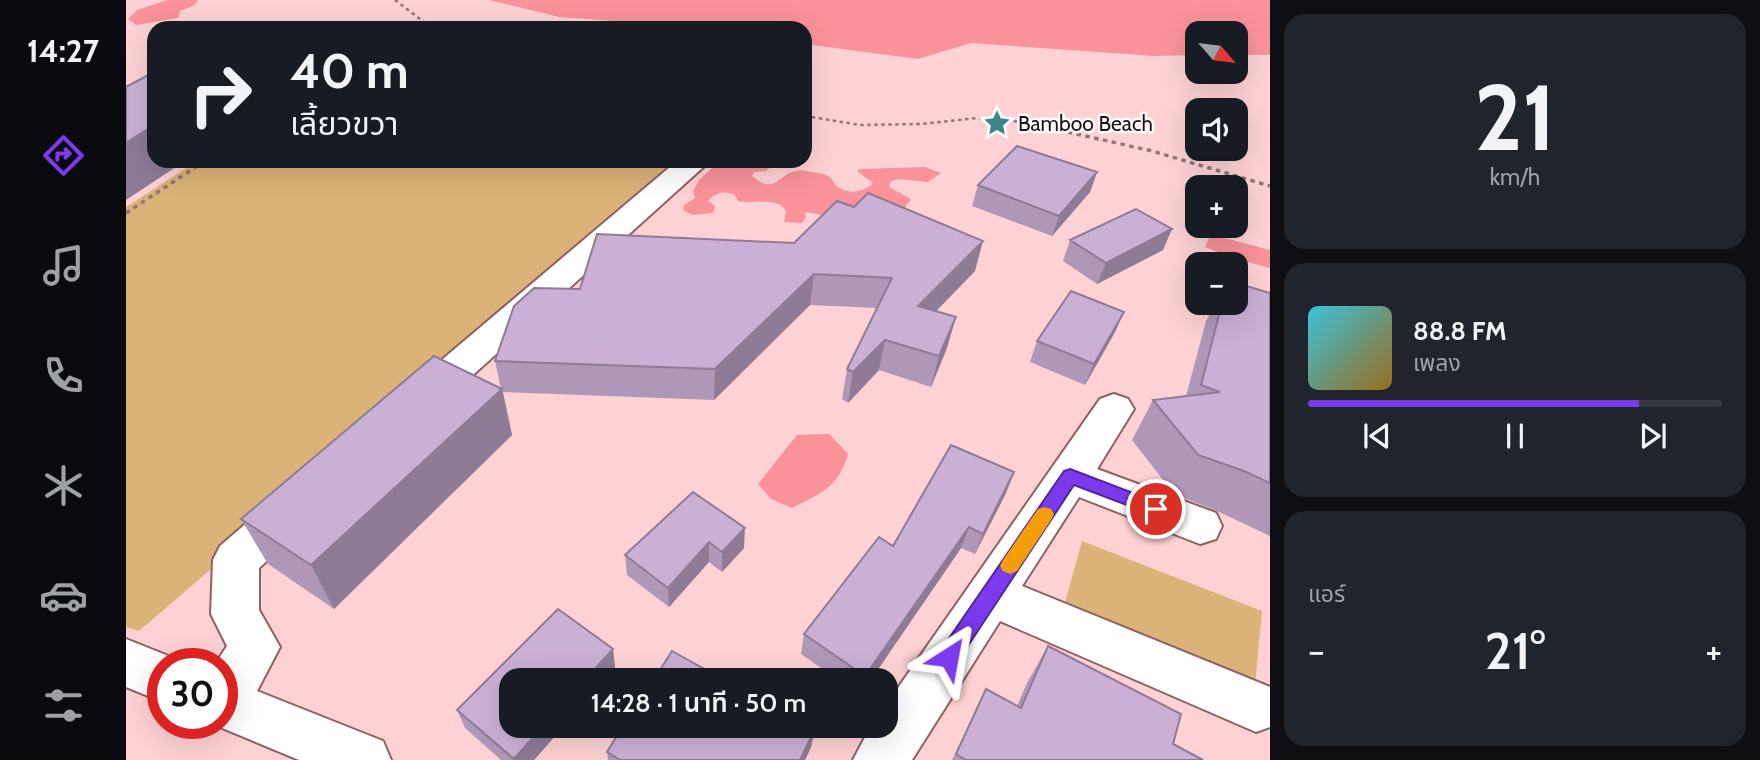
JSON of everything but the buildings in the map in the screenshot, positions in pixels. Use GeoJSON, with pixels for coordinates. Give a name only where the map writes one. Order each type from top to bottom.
{"type":"FeatureCollection","features":[{"type":"Feature","properties":{"kind":"street"},"geometry":{"type":"LineString","coordinates":[[393,424],[687,168]]}},
{"type":"Feature","properties":{"kind":"street"},"geometry":{"type":"LineString","coordinates":[[880,760],[1114,409]]}},
{"type":"Feature","properties":{"kind":"street"},"geometry":{"type":"LineString","coordinates":[[1070,476],[1200,526]]}},
{"type":"Feature","properties":{"kind":"street"},"geometry":{"type":"LineString","coordinates":[[238,675],[255,647],[235,614],[236,560],[320,487]]}},
{"type":"Feature","properties":{"kind":"street"},"geometry":{"type":"LineString","coordinates":[[990,595],[1255,707]]}},
{"type":"Feature","properties":{"kind":"street"},"geometry":{"type":"LineString","coordinates":[[126,663],[147,672]]}},
{"type":"Feature","properties":{"kind":"street"},"geometry":{"type":"LineString","coordinates":[[238,709],[364,760]]}},
{"type":"Feature","properties":{"kind":"path"},"geometry":{"type":"LineString","coordinates":[[395,0],[423,21]]}},
{"type":"Feature","properties":{"kind":"path"},"geometry":{"type":"LineString","coordinates":[[812,117],[860,125],[921,124],[977,118],[1023,122],[1152,150],[1270,186]]}},
{"type":"Feature","properties":{"kind":"path"},"geometry":{"type":"LineString","coordinates":[[126,212],[194,168]]}},
{"type":"Feature","properties":{"kind":"shaded area"},"geometry":{"type":"Polygon","coordinates":[[[168,0],[198,0],[195,5],[180,11],[178,18],[147,21],[136,25],[128,19],[137,10],[168,0]]]}},
{"type":"Feature","properties":{"kind":"shaded area"},"geometry":{"type":"Polygon","coordinates":[[[489,0],[1270,0],[1270,55],[1248,55],[1248,21],[1185,21],[1185,55],[1155,56],[971,43],[918,59],[812,45],[812,21],[614,21],[559,17],[489,0]]]}},
{"type":"Feature","properties":{"kind":"shaded area"},"geometry":{"type":"Polygon","coordinates":[[[925,167],[941,173],[928,182],[898,179],[890,182],[889,187],[911,199],[901,213],[834,217],[805,212],[806,217],[802,223],[784,222],[786,211],[781,205],[738,201],[734,194],[726,193],[717,194],[708,201],[715,206],[713,213],[692,215],[683,210],[684,205],[695,198],[693,191],[699,180],[712,168],[770,168],[754,172],[752,176],[760,182],[771,184],[801,170],[826,175],[838,187],[851,192],[866,189],[873,183],[857,171],[861,169],[925,167]]]}},
{"type":"Feature","properties":{"kind":"shaded area"},"geometry":{"type":"Polygon","coordinates":[[[186,168],[678,168],[139,631],[126,627],[126,207],[186,168]]]}},
{"type":"Feature","properties":{"kind":"shaded area"},"geometry":{"type":"Polygon","coordinates":[[[1209,238],[1225,238],[1270,250],[1270,268],[1248,262],[1248,252],[1218,252],[1205,247],[1209,238]]]}},
{"type":"Feature","properties":{"kind":"shaded area"},"geometry":{"type":"Polygon","coordinates":[[[829,434],[848,454],[834,482],[792,508],[771,499],[758,484],[797,435],[829,434]]]}},
{"type":"Feature","properties":{"kind":"shaded area"},"geometry":{"type":"Polygon","coordinates":[[[1082,541],[1262,611],[1255,685],[1064,606],[1082,541]]]}},
{"type":"Feature","properties":{"kind":"slow traffic"},"geometry":{"type":"LineString","coordinates":[[1010,566],[1044,514]]}},
{"type":"Feature","properties":{"kind":"place","name":"Bamboo Beach"},"geometry":{"type":"Point","coordinates":[997,123]}},
{"type":"Feature","properties":{"kind":"route"},"geometry":{"type":"LineString","coordinates":[[949,657],[1070,476],[1156,509]]}}]}
